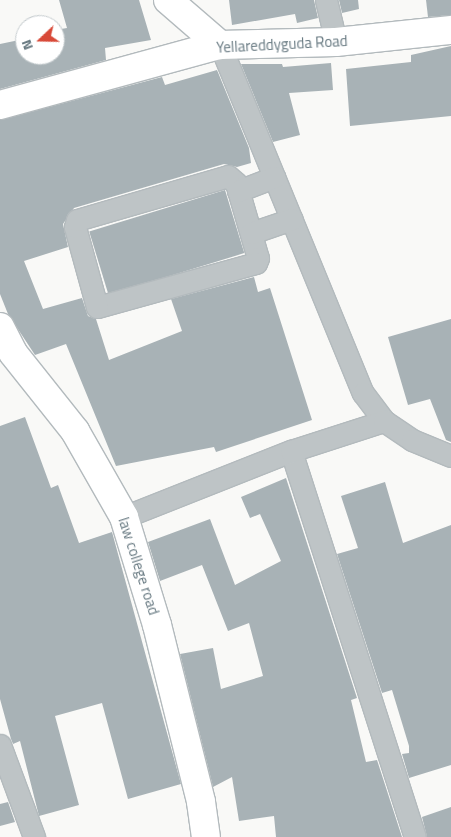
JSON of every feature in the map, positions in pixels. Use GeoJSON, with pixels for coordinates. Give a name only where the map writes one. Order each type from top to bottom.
{"type":"FeatureCollection","features":[{"type":"Feature","properties":{"kind":"street"},"geometry":{"type":"LineString","coordinates":[[168,0],[220,45],[363,393],[384,421],[412,440],[451,456]]}},
{"type":"Feature","properties":{"kind":"street"},"geometry":{"type":"LineString","coordinates":[[326,0],[336,42]]}},
{"type":"Feature","properties":{"kind":"street","name":"Yellareddyguda Road"},"geometry":{"type":"LineString","coordinates":[[0,105],[220,45],[336,42],[451,30]]}},
{"type":"Feature","properties":{"kind":"street"},"geometry":{"type":"LineString","coordinates":[[228,176],[235,180],[238,191],[258,258],[254,264],[100,307],[96,305],[75,227],[77,220],[228,176]]}},
{"type":"Feature","properties":{"kind":"street"},"geometry":{"type":"LineString","coordinates":[[238,191],[274,177]]}},
{"type":"Feature","properties":{"kind":"street"},"geometry":{"type":"LineString","coordinates":[[250,233],[292,219]]}},
{"type":"Feature","properties":{"kind":"street","name":"law college road"},"geometry":{"type":"LineString","coordinates":[[0,327],[13,353],[75,431],[124,517],[160,634],[201,802],[206,837]]}},
{"type":"Feature","properties":{"kind":"street"},"geometry":{"type":"LineString","coordinates":[[124,517],[291,451],[384,421]]}},
{"type":"Feature","properties":{"kind":"street"},"geometry":{"type":"LineString","coordinates":[[291,451],[415,837]]}},
{"type":"Feature","properties":{"kind":"street"},"geometry":{"type":"LineString","coordinates":[[0,745],[34,837]]}},
{"type":"Feature","properties":{"kind":"building"},"geometry":{"type":"Polygon","coordinates":[[[59,0],[139,0],[151,40],[105,48],[106,60],[0,89],[0,44],[15,41],[15,65],[65,65],[65,28],[67,28],[65,15],[63,15],[59,0]]]}},
{"type":"Feature","properties":{"kind":"building"},"geometry":{"type":"Polygon","coordinates":[[[229,0],[314,0],[318,18],[297,23],[295,14],[232,25],[229,0]]]}},
{"type":"Feature","properties":{"kind":"building"},"geometry":{"type":"Polygon","coordinates":[[[339,0],[358,0],[359,9],[342,13],[339,0]]]}},
{"type":"Feature","properties":{"kind":"building"},"geometry":{"type":"Polygon","coordinates":[[[426,0],[451,0],[451,15],[428,17],[426,0]]]}},
{"type":"Feature","properties":{"kind":"building"},"geometry":{"type":"Polygon","coordinates":[[[451,46],[451,116],[350,126],[346,69],[411,62],[411,55],[451,46]]]}},
{"type":"Feature","properties":{"kind":"building"},"geometry":{"type":"Polygon","coordinates":[[[331,63],[333,90],[289,93],[300,135],[273,142],[241,64],[282,64],[283,67],[331,63]]]}},
{"type":"Feature","properties":{"kind":"building"},"geometry":{"type":"Polygon","coordinates":[[[217,70],[249,148],[251,163],[237,167],[224,164],[74,208],[63,224],[68,247],[24,261],[43,309],[82,298],[88,316],[96,319],[109,360],[182,331],[171,299],[254,277],[258,292],[270,288],[312,420],[216,452],[214,447],[116,466],[66,344],[35,355],[8,314],[0,294],[0,120],[162,77],[165,85],[217,70]]]}},
{"type":"Feature","properties":{"kind":"building"},"geometry":{"type":"Polygon","coordinates":[[[225,190],[244,253],[109,295],[89,232],[225,190]]]}},
{"type":"Feature","properties":{"kind":"building"},"geometry":{"type":"Polygon","coordinates":[[[451,319],[451,442],[446,440],[430,399],[408,405],[388,337],[451,319]]]}},
{"type":"Feature","properties":{"kind":"building"},"geometry":{"type":"Polygon","coordinates":[[[25,417],[51,488],[58,485],[79,543],[112,532],[181,784],[128,799],[102,703],[55,716],[79,805],[39,816],[20,741],[13,744],[0,699],[0,426],[25,417]]]}},
{"type":"Feature","properties":{"kind":"building"},"geometry":{"type":"Polygon","coordinates":[[[286,478],[357,698],[351,700],[366,762],[377,760],[402,837],[276,837],[274,816],[239,821],[232,777],[213,787],[180,654],[213,648],[221,689],[263,676],[249,623],[228,631],[202,565],[160,581],[148,542],[210,519],[235,585],[281,561],[260,514],[250,518],[241,497],[286,478]]]}},
{"type":"Feature","properties":{"kind":"building"},"geometry":{"type":"Polygon","coordinates":[[[385,482],[403,543],[451,525],[451,765],[409,778],[402,754],[409,753],[409,746],[392,690],[382,693],[337,554],[358,548],[341,496],[385,482]]]}},
{"type":"Feature","properties":{"kind":"building"},"geometry":{"type":"Polygon","coordinates":[[[8,802],[15,822],[0,826],[0,804],[8,802]]]}},
{"type":"Feature","properties":{"kind":"building"},"geometry":{"type":"Polygon","coordinates":[[[451,807],[451,837],[427,837],[422,817],[451,807]]]}}]}
